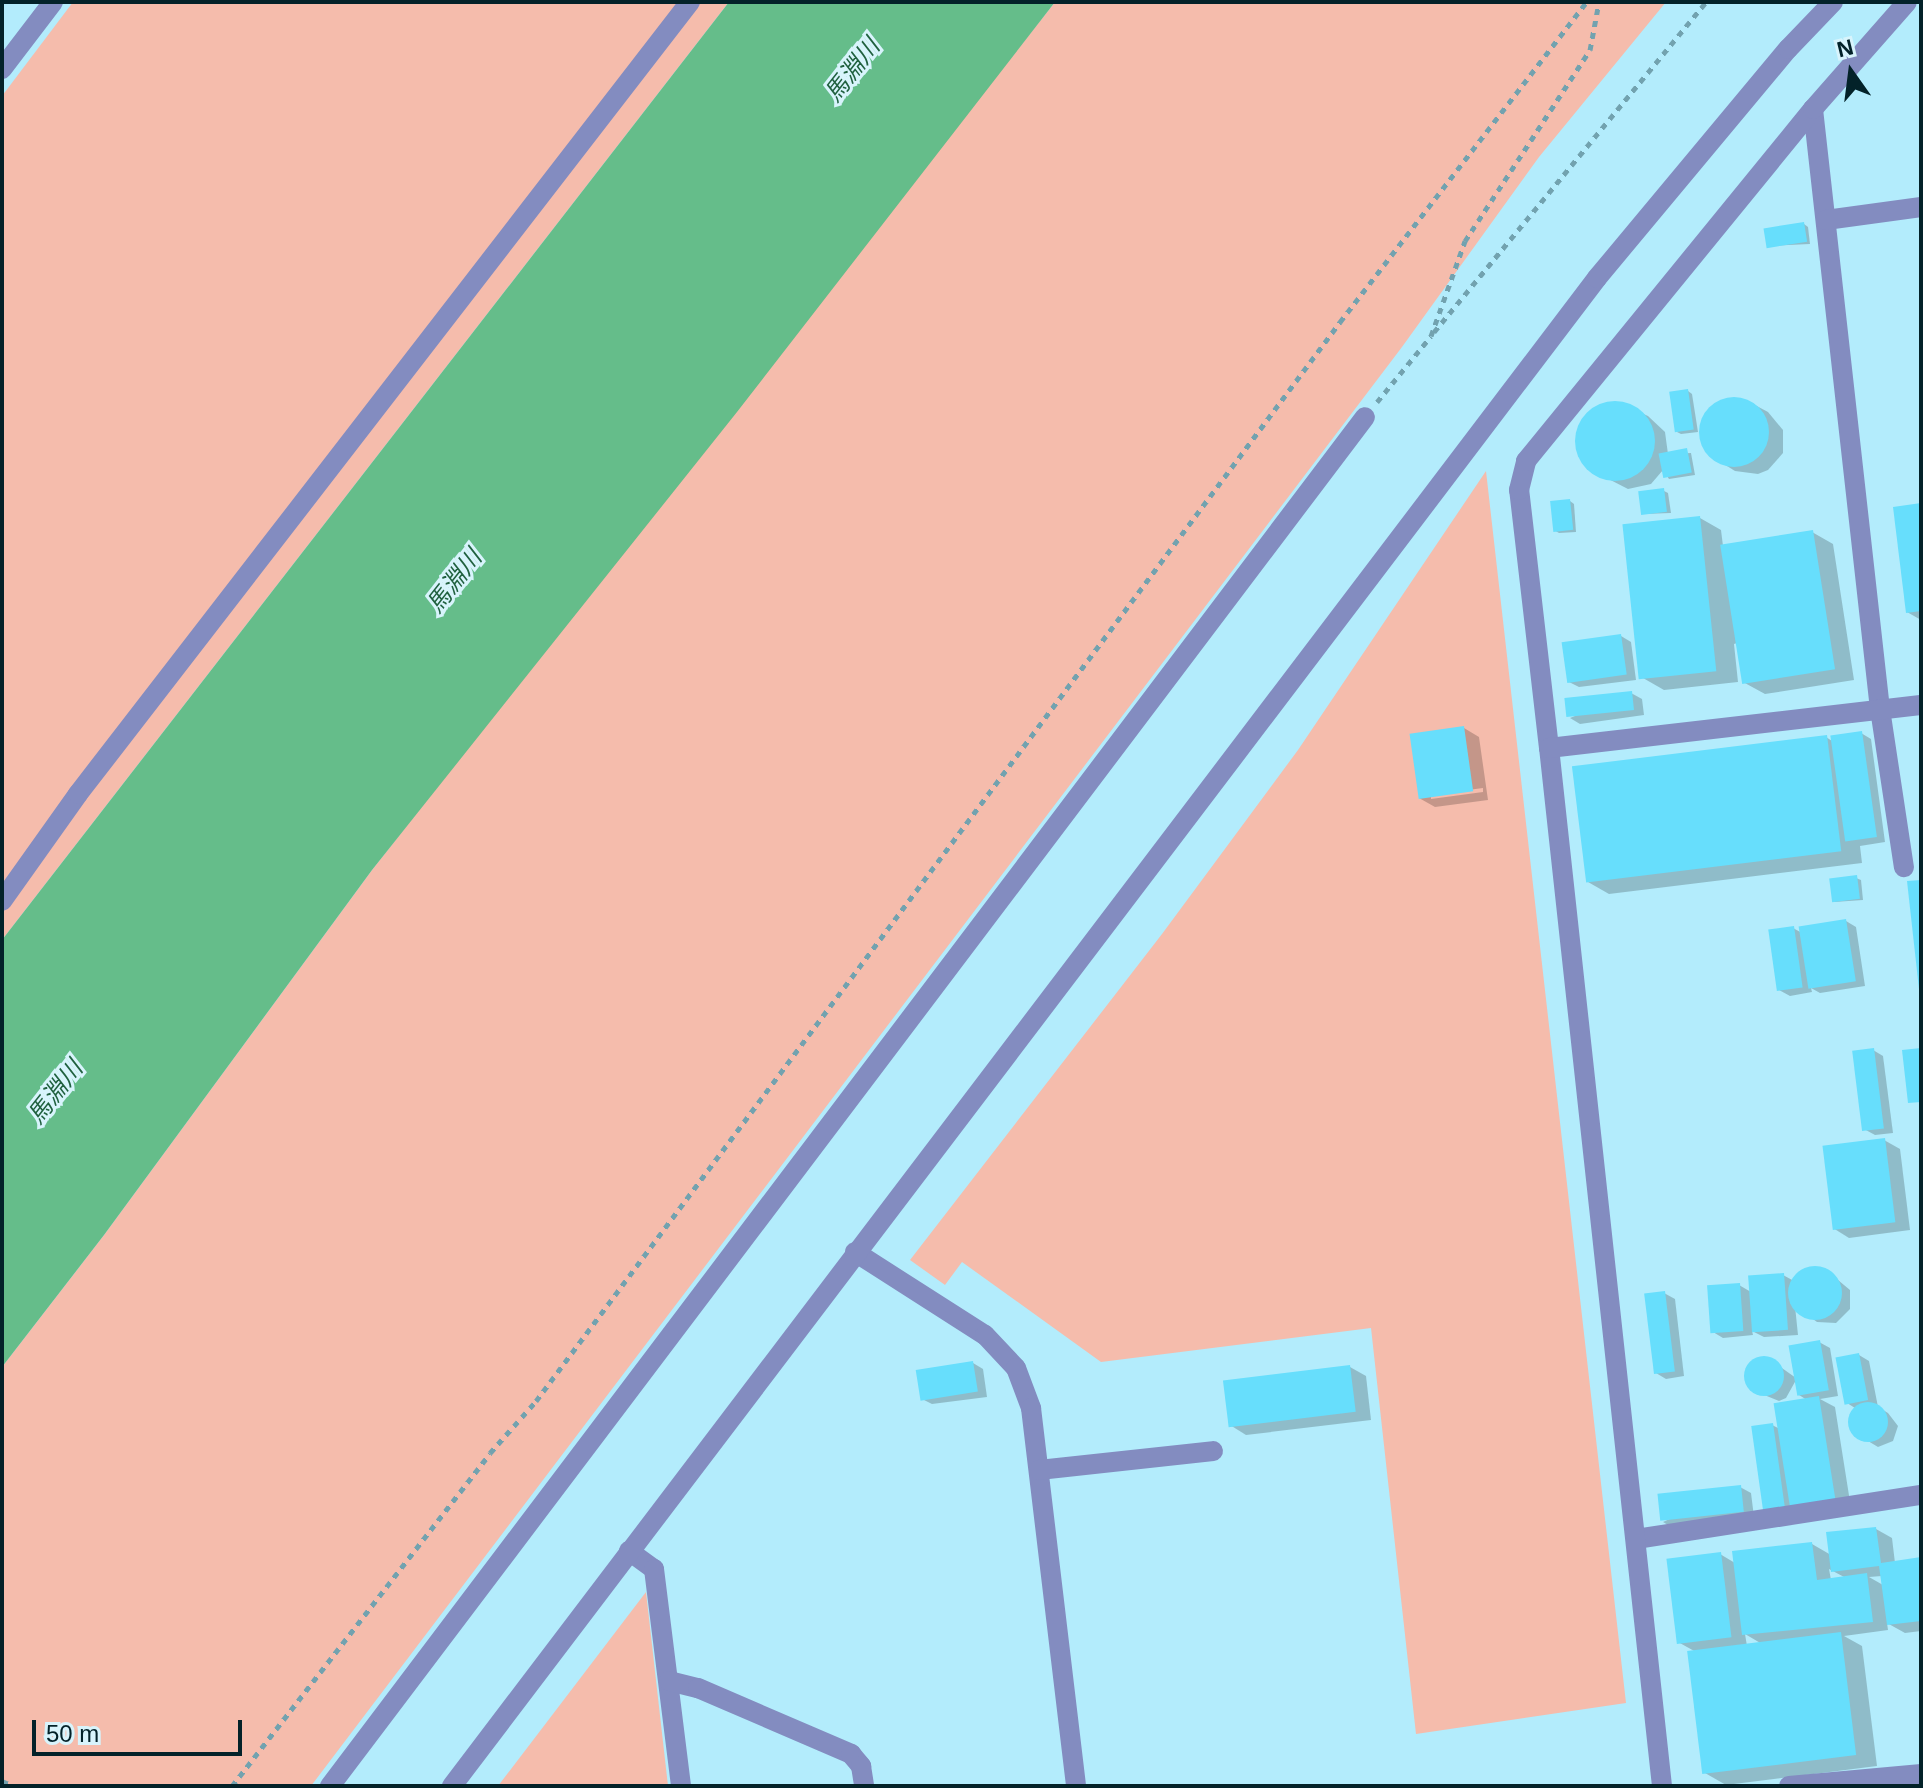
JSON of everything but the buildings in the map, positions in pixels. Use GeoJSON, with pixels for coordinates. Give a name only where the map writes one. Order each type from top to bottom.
{"type":"FeatureCollection","features":[{"type":"Feature","properties":{"kind":"street"},"geometry":{"type":"LineString","coordinates":[[2,69],[53,2]]}},
{"type":"Feature","properties":{"kind":"street"},"geometry":{"type":"LineString","coordinates":[[2,901],[88,782],[690,2]]}},
{"type":"Feature","properties":{"kind":"street"},"geometry":{"type":"LineString","coordinates":[[452,1786],[1597,278],[1788,49],[1833,2]]}},
{"type":"Feature","properties":{"kind":"street"},"geometry":{"type":"LineString","coordinates":[[1662,1786],[1519,490],[1526,461],[1813,109],[1907,2]]}},
{"type":"Feature","properties":{"kind":"street"},"geometry":{"type":"LineString","coordinates":[[1813,109],[1880,709],[1904,867]]}},
{"type":"Feature","properties":{"kind":"street"},"geometry":{"type":"LineString","coordinates":[[1826,220],[1921,207]]}},
{"type":"Feature","properties":{"kind":"street"},"geometry":{"type":"LineString","coordinates":[[330,1786],[1365,417]]}},
{"type":"Feature","properties":{"kind":"street"},"geometry":{"type":"LineString","coordinates":[[1549,748],[1921,705]]}},
{"type":"Feature","properties":{"kind":"street"},"geometry":{"type":"LineString","coordinates":[[855,1252],[985,1335],[1016,1368],[1031,1408],[1076,1786]]}},
{"type":"Feature","properties":{"kind":"street"},"geometry":{"type":"LineString","coordinates":[[1039,1470],[1213,1451]]}},
{"type":"Feature","properties":{"kind":"street"},"geometry":{"type":"LineString","coordinates":[[1636,1539],[1921,1495]]}},
{"type":"Feature","properties":{"kind":"street"},"geometry":{"type":"LineString","coordinates":[[629,1551],[654,1569],[681,1786]]}},
{"type":"Feature","properties":{"kind":"street"},"geometry":{"type":"LineString","coordinates":[[669,1681],[698,1688],[851,1754],[861,1766],[864,1786]]}},
{"type":"Feature","properties":{"kind":"street"},"geometry":{"type":"LineString","coordinates":[[1789,1786],[1921,1774]]}},
{"type":"Feature","properties":{"kind":"path"},"geometry":{"type":"LineString","coordinates":[[232,1786],[490,1453],[536,1401],[1340,322],[1586,2]]}},
{"type":"Feature","properties":{"kind":"path"},"geometry":{"type":"LineString","coordinates":[[1431,336],[1465,241],[1590,50],[1599,2]]}},
{"type":"Feature","properties":{"kind":"path"},"geometry":{"type":"LineString","coordinates":[[1365,417],[1706,2]]}},
{"type":"Feature","properties":{"kind":"path"},"geometry":{"type":"LineString","coordinates":[[2,1781],[13,1786]]}},
{"type":"Feature","properties":{"kind":"shaded area"},"geometry":{"type":"Polygon","coordinates":[[[73,2],[729,2],[2,940],[2,96],[73,2]]]}},
{"type":"Feature","properties":{"kind":"shaded area"},"geometry":{"type":"Polygon","coordinates":[[[1055,2],[1666,2],[1539,157],[1402,347],[311,1786],[2,1786],[2,1367],[104,1235],[372,870],[1055,2]]]}},
{"type":"Feature","properties":{"kind":"shaded area"},"geometry":{"type":"Polygon","coordinates":[[[1486,471],[1626,1703],[1416,1734],[1371,1328],[1101,1362],[962,1262],[945,1285],[910,1260],[1162,934],[1298,750],[1486,471]]]}},
{"type":"Feature","properties":{"kind":"shaded area"},"geometry":{"type":"Polygon","coordinates":[[[646,1592],[668,1786],[498,1786],[646,1592]]]}},
{"type":"Feature","properties":{"kind":"water","name":"馬淵川"},"geometry":{"type":"Polygon","coordinates":[[[729,2],[1055,2],[737,412],[372,870],[104,1235],[2,1367],[2,940],[729,2]]]}}]}
